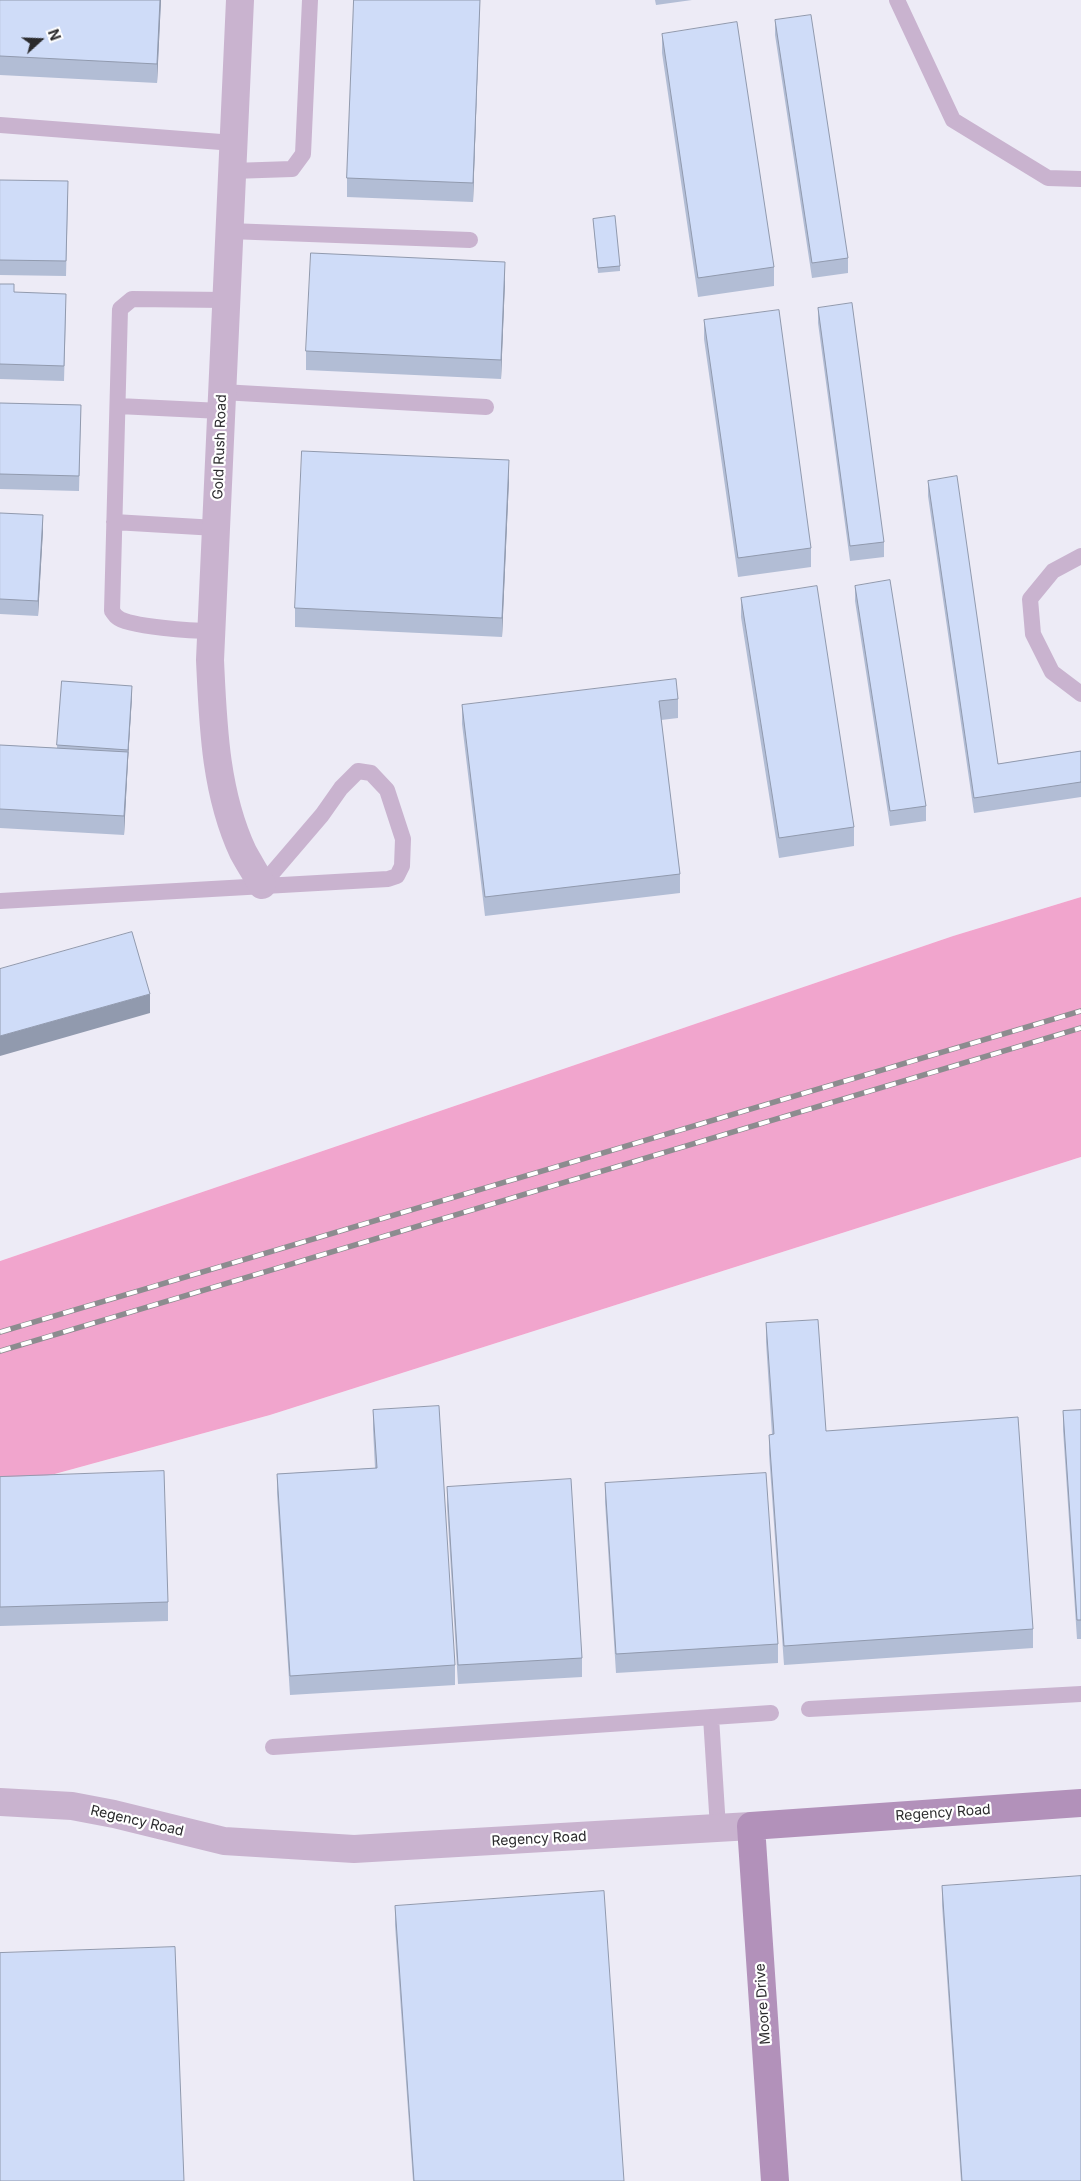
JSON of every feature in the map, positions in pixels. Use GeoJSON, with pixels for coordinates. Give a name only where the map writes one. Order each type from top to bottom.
{"type":"FeatureCollection","features":[{"type":"Feature","properties":{"kind":"street","name":"Gold Rush Road"},"geometry":{"type":"LineString","coordinates":[[240,0],[211,669],[217,763],[230,814],[243,851],[262,885]]}},
{"type":"Feature","properties":{"kind":"street","name":"Regency Road"},"geometry":{"type":"LineString","coordinates":[[0,1802],[80,1808],[114,1814],[224,1841],[354,1850],[750,1826],[1081,1803]]}},
{"type":"Feature","properties":{"kind":"street","name":"Moore Drive"},"geometry":{"type":"LineString","coordinates":[[750,1826],[775,2181]]}},
{"type":"Feature","properties":{"kind":"lane"},"geometry":{"type":"LineString","coordinates":[[232,171],[292,169],[303,154],[310,0]]}},
{"type":"Feature","properties":{"kind":"lane"},"geometry":{"type":"LineString","coordinates":[[897,0],[953,120],[1048,178],[1081,180]]}},
{"type":"Feature","properties":{"kind":"lane"},"geometry":{"type":"LineString","coordinates":[[0,125],[234,143]]}},
{"type":"Feature","properties":{"kind":"lane"},"geometry":{"type":"LineString","coordinates":[[229,231],[470,240]]}},
{"type":"Feature","properties":{"kind":"lane"},"geometry":{"type":"LineString","coordinates":[[212,631],[180,631],[118,618],[112,611],[120,309],[132,299],[226,300]]}},
{"type":"Feature","properties":{"kind":"lane"},"geometry":{"type":"LineString","coordinates":[[118,406],[222,402],[486,407]]}},
{"type":"Feature","properties":{"kind":"lane"},"geometry":{"type":"LineString","coordinates":[[114,522],[216,528]]}},
{"type":"Feature","properties":{"kind":"lane"},"geometry":{"type":"LineString","coordinates":[[1081,556],[1053,572],[1030,599],[1033,634],[1052,672],[1081,694]]}},
{"type":"Feature","properties":{"kind":"lane"},"geometry":{"type":"LineString","coordinates":[[0,901],[388,879],[397,876],[402,866],[403,839],[387,790],[371,773],[358,771],[341,788],[322,814],[262,885]]}},
{"type":"Feature","properties":{"kind":"lane"},"geometry":{"type":"LineString","coordinates":[[809,1709],[1081,1694]]}},
{"type":"Feature","properties":{"kind":"lane"},"geometry":{"type":"LineString","coordinates":[[272,1747],[771,1713]]}},
{"type":"Feature","properties":{"kind":"lane"},"geometry":{"type":"LineString","coordinates":[[711,1717],[718,1828]]}},
{"type":"Feature","properties":{"kind":"shaded area"},"geometry":{"type":"Polygon","coordinates":[[[0,0],[1081,0],[1081,897],[953,936],[0,1261],[0,0]]]}},
{"type":"Feature","properties":{"kind":"shaded area"},"geometry":{"type":"Polygon","coordinates":[[[1081,897],[1081,1157],[270,1415],[0,1489],[0,1261],[953,936],[1081,897]]]}},
{"type":"Feature","properties":{"kind":"shaded area"},"geometry":{"type":"Polygon","coordinates":[[[1081,1157],[1081,2181],[0,2181],[0,1489],[270,1415],[1081,1157]]]}},
{"type":"Feature","properties":{"kind":"building"},"geometry":{"type":"Polygon","coordinates":[[[0,0],[160,0],[157,64],[0,56],[0,0]]]}},
{"type":"Feature","properties":{"kind":"building"},"geometry":{"type":"Polygon","coordinates":[[[354,0],[480,0],[473,183],[347,178],[354,0]]]}},
{"type":"Feature","properties":{"kind":"building"},"geometry":{"type":"Polygon","coordinates":[[[811,15],[848,258],[812,263],[775,20],[811,15]]]}},
{"type":"Feature","properties":{"kind":"building"},"geometry":{"type":"Polygon","coordinates":[[[737,22],[774,267],[698,278],[662,34],[737,22]]]}},
{"type":"Feature","properties":{"kind":"building"},"geometry":{"type":"Polygon","coordinates":[[[0,180],[68,181],[66,261],[0,260],[0,180]]]}},
{"type":"Feature","properties":{"kind":"building"},"geometry":{"type":"Polygon","coordinates":[[[615,216],[620,266],[598,268],[593,219],[615,216]]]}},
{"type":"Feature","properties":{"kind":"building"},"geometry":{"type":"Polygon","coordinates":[[[311,253],[505,262],[501,360],[306,351],[311,253]]]}},
{"type":"Feature","properties":{"kind":"building"},"geometry":{"type":"Polygon","coordinates":[[[0,284],[14,284],[14,292],[66,294],[64,366],[0,364],[0,284]]]}},
{"type":"Feature","properties":{"kind":"building"},"geometry":{"type":"Polygon","coordinates":[[[852,303],[884,542],[850,546],[818,308],[852,303]]]}},
{"type":"Feature","properties":{"kind":"building"},"geometry":{"type":"Polygon","coordinates":[[[779,310],[811,548],[738,558],[704,320],[779,310]]]}},
{"type":"Feature","properties":{"kind":"building"},"geometry":{"type":"Polygon","coordinates":[[[0,403],[81,405],[79,476],[0,474],[0,403]]]}},
{"type":"Feature","properties":{"kind":"building"},"geometry":{"type":"Polygon","coordinates":[[[302,451],[509,460],[502,618],[295,608],[302,451]]]}},
{"type":"Feature","properties":{"kind":"building"},"geometry":{"type":"Polygon","coordinates":[[[957,476],[998,764],[1081,751],[1081,782],[974,798],[928,481],[957,476]]]}},
{"type":"Feature","properties":{"kind":"building"},"geometry":{"type":"Polygon","coordinates":[[[0,513],[43,515],[38,601],[0,599],[0,513]]]}},
{"type":"Feature","properties":{"kind":"building"},"geometry":{"type":"Polygon","coordinates":[[[890,580],[926,806],[890,811],[855,586],[890,580]]]}},
{"type":"Feature","properties":{"kind":"building"},"geometry":{"type":"Polygon","coordinates":[[[817,586],[854,827],[779,838],[741,598],[817,586]]]}},
{"type":"Feature","properties":{"kind":"building"},"geometry":{"type":"Polygon","coordinates":[[[676,679],[678,699],[659,701],[680,874],[485,897],[462,705],[676,679]]]}},
{"type":"Feature","properties":{"kind":"building"},"geometry":{"type":"Polygon","coordinates":[[[62,681],[132,686],[128,750],[57,745],[62,681]]]}},
{"type":"Feature","properties":{"kind":"building"},"geometry":{"type":"Polygon","coordinates":[[[0,745],[128,752],[124,816],[0,809],[0,745]]]}},
{"type":"Feature","properties":{"kind":"building"},"geometry":{"type":"Polygon","coordinates":[[[132,932],[150,994],[0,1036],[0,969],[132,932]]]}},
{"type":"Feature","properties":{"kind":"building"},"geometry":{"type":"Polygon","coordinates":[[[818,1320],[826,1431],[1018,1417],[1033,1629],[784,1646],[769,1435],[774,1434],[766,1323],[818,1320]]]}},
{"type":"Feature","properties":{"kind":"building"},"geometry":{"type":"Polygon","coordinates":[[[439,1406],[455,1665],[290,1676],[277,1474],[377,1468],[373,1410],[439,1406]]]}},
{"type":"Feature","properties":{"kind":"building"},"geometry":{"type":"Polygon","coordinates":[[[1081,1410],[1081,1620],[1077,1620],[1063,1411],[1081,1410]]]}},
{"type":"Feature","properties":{"kind":"building"},"geometry":{"type":"Polygon","coordinates":[[[164,1471],[168,1602],[0,1607],[0,1477],[164,1471]]]}},
{"type":"Feature","properties":{"kind":"building"},"geometry":{"type":"Polygon","coordinates":[[[766,1473],[778,1644],[616,1654],[605,1483],[766,1473]]]}},
{"type":"Feature","properties":{"kind":"building"},"geometry":{"type":"Polygon","coordinates":[[[571,1479],[582,1658],[458,1665],[447,1487],[571,1479]]]}},
{"type":"Feature","properties":{"kind":"building"},"geometry":{"type":"Polygon","coordinates":[[[1081,1876],[1081,2181],[962,2181],[942,1886],[1081,1876]]]}},
{"type":"Feature","properties":{"kind":"building"},"geometry":{"type":"Polygon","coordinates":[[[604,1891],[624,2181],[414,2181],[395,1906],[604,1891]]]}},
{"type":"Feature","properties":{"kind":"building"},"geometry":{"type":"Polygon","coordinates":[[[175,1947],[184,2181],[0,2181],[0,1953],[175,1947]]]}},
{"type":"Feature","properties":{"kind":"railway"},"geometry":{"type":"LineString","coordinates":[[0,1332],[1081,1011]]}},
{"type":"Feature","properties":{"kind":"railway"},"geometry":{"type":"LineString","coordinates":[[0,1351],[1081,1028]]}}]}
